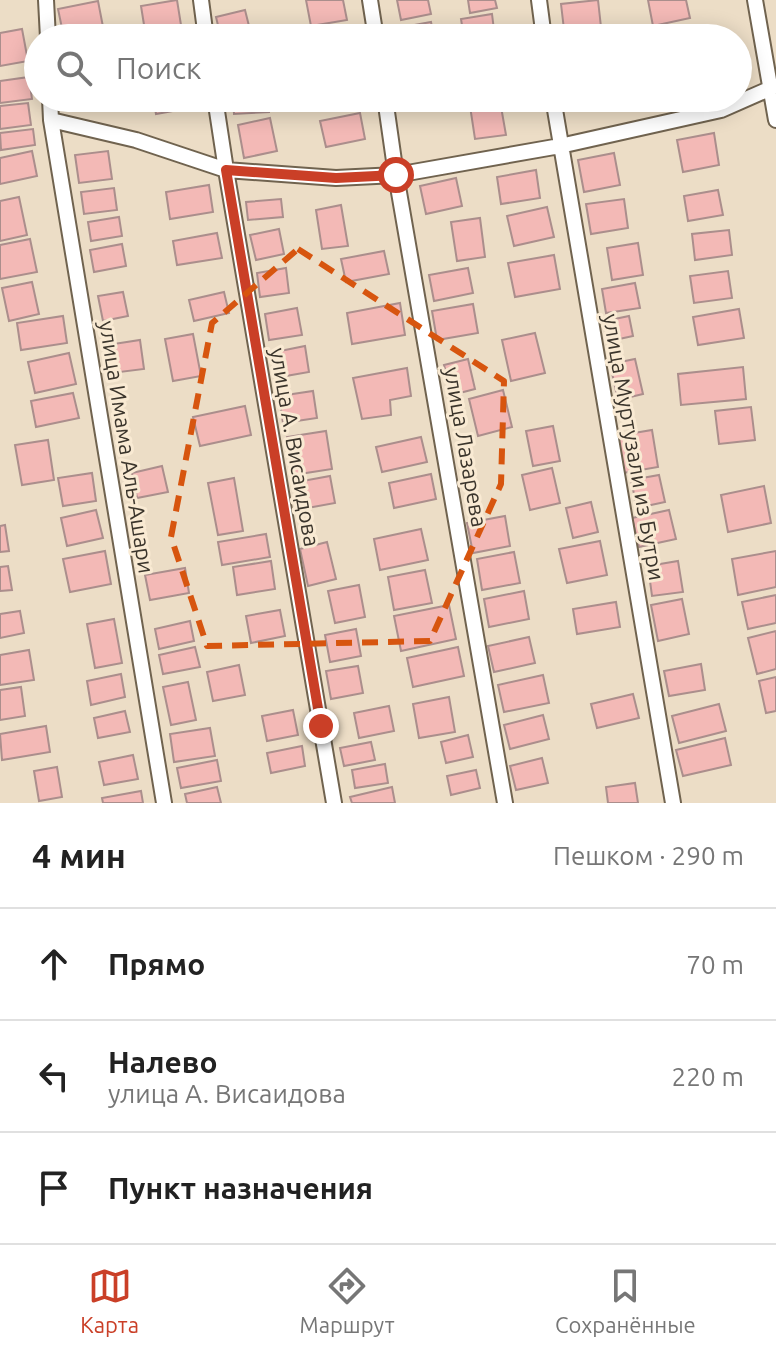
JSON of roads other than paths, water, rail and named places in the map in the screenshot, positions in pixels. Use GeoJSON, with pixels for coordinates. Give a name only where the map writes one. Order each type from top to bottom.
{"type":"FeatureCollection","features":[{"type":"Feature","properties":{"kind":"street"},"geometry":{"type":"LineString","coordinates":[[46,0],[47,24]]}},
{"type":"Feature","properties":{"kind":"street"},"geometry":{"type":"LineString","coordinates":[[201,0],[204,24]]}},
{"type":"Feature","properties":{"kind":"street"},"geometry":{"type":"LineString","coordinates":[[370,0],[374,24]]}},
{"type":"Feature","properties":{"kind":"street"},"geometry":{"type":"LineString","coordinates":[[539,0],[542,24]]}},
{"type":"Feature","properties":{"kind":"street"},"geometry":{"type":"LineString","coordinates":[[755,0],[774,87],[776,120]]}},
{"type":"Feature","properties":{"kind":"street"},"geometry":{"type":"LineString","coordinates":[[752,97],[774,87]]}},
{"type":"Feature","properties":{"kind":"street","name":"улица Имама Аль-Ашари"},"geometry":{"type":"LineString","coordinates":[[51,112],[164,803]]}},
{"type":"Feature","properties":{"kind":"street","name":"улица А. Висаидова"},"geometry":{"type":"LineString","coordinates":[[217,112],[334,803]]}},
{"type":"Feature","properties":{"kind":"street","name":"улица Лазарева"},"geometry":{"type":"LineString","coordinates":[[387,112],[505,803]]}},
{"type":"Feature","properties":{"kind":"street","name":"улица Муртузали из Бутри"},"geometry":{"type":"LineString","coordinates":[[555,112],[673,803]]}},
{"type":"Feature","properties":{"kind":"street"},"geometry":{"type":"LineString","coordinates":[[51,120],[136,140],[226,170],[336,178],[396,175],[560,146],[712,112]]}}]}
